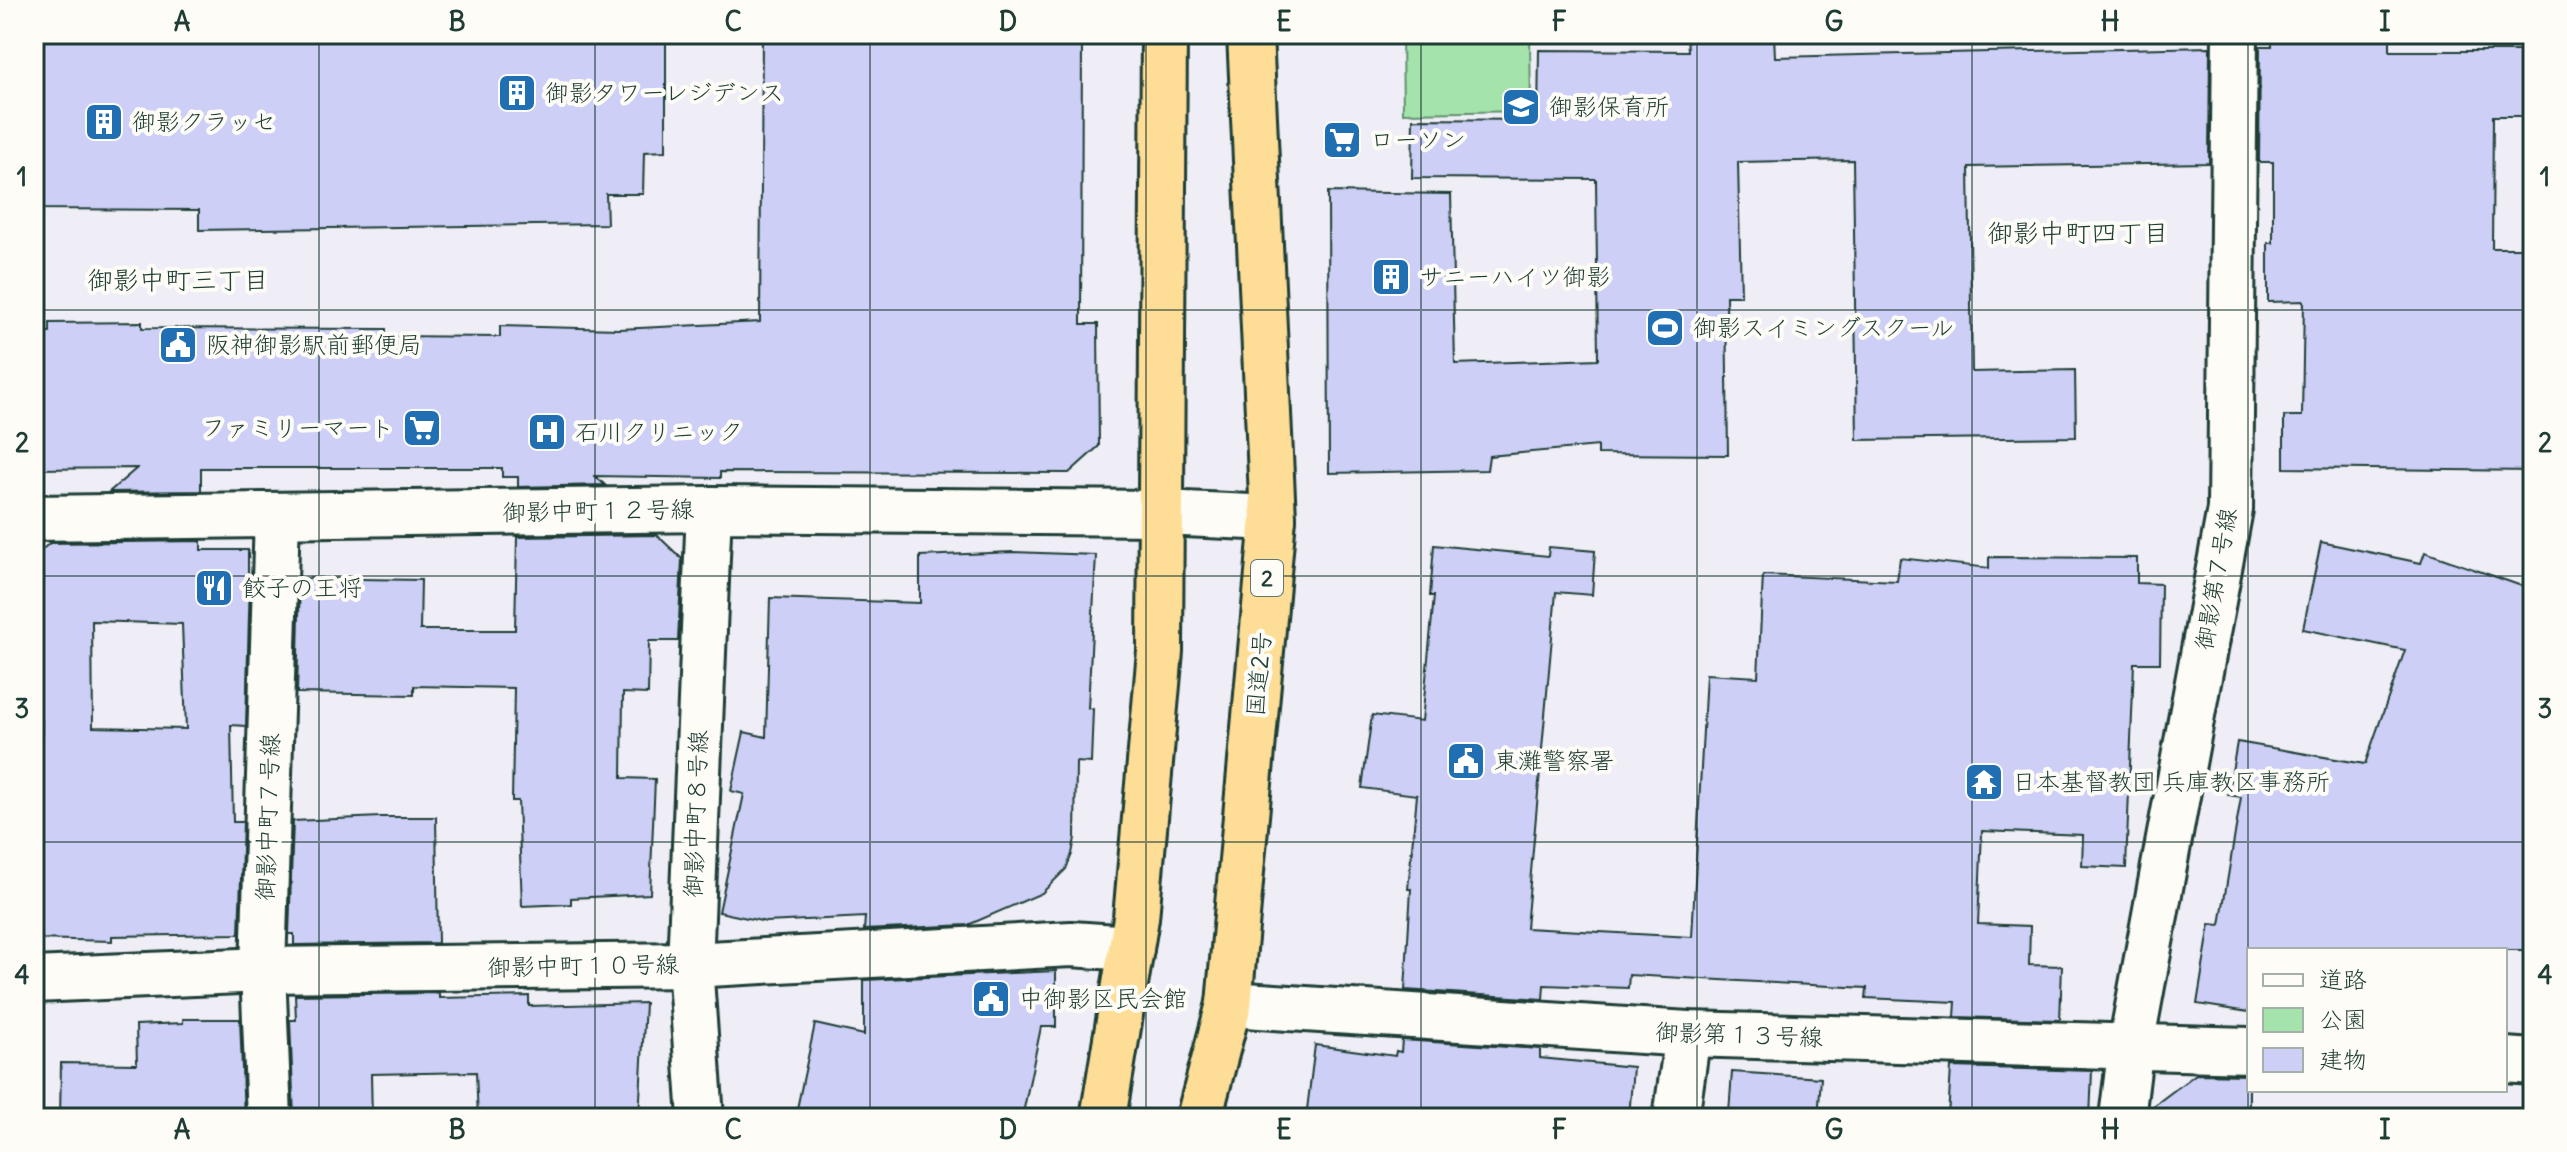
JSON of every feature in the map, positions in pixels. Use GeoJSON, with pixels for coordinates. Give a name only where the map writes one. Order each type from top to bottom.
{"type":"FeatureCollection","features":[{"type":"Feature","properties":{"kind":"highway"},"geometry":{"type":"LineString","coordinates":[[1103,1118],[1131,948],[1152,764],[1160,651],[1164,34]]}},
{"type":"Feature","properties":{"kind":"highway","name":"国道2号"},"geometry":{"type":"LineString","coordinates":[[1199,1118],[1229,1004],[1273,518],[1250,34]]}},
{"type":"Feature","properties":{"kind":"street","name":"御影第７号線"},"geometry":{"type":"LineString","coordinates":[[2122,1118],[2131,1045],[2230,509],[2235,34]]}},
{"type":"Feature","properties":{"kind":"street","name":"御影中町１２号線"},"geometry":{"type":"LineString","coordinates":[[34,518],[709,509],[1162,513],[1273,518]]}},
{"type":"Feature","properties":{"kind":"street","name":"御影中町８号線"},"geometry":{"type":"LineString","coordinates":[[701,1118],[690,965],[709,509]]}},
{"type":"Feature","properties":{"kind":"street","name":"御影中町７号線"},"geometry":{"type":"LineString","coordinates":[[269,1118],[263,970],[277,516]]}},
{"type":"Feature","properties":{"kind":"street","name":"御影中町１０号線"},"geometry":{"type":"LineString","coordinates":[[34,980],[263,970],[690,965],[1071,944],[1131,948]]}},
{"type":"Feature","properties":{"kind":"street","name":"御影第１３号線"},"geometry":{"type":"LineString","coordinates":[[1229,1004],[1688,1034],[2247,1050]]}},
{"type":"Feature","properties":{"kind":"street"},"geometry":{"type":"LineString","coordinates":[[1676,1118],[1688,1034]]}},
{"type":"Feature","properties":{"kind":"street"},"geometry":{"type":"LineString","coordinates":[[2507,1060],[2533,1062]]}},
{"type":"Feature","properties":{"kind":"green space"},"geometry":{"type":"Polygon","coordinates":[[[1402,34],[1530,34],[1531,111],[1403,113],[1402,34]]]}},
{"type":"Feature","properties":{"kind":"building"},"geometry":{"type":"Polygon","coordinates":[[[34,34],[666,34],[666,151],[644,152],[643,194],[606,194],[607,224],[199,230],[199,210],[34,209],[34,34]]]}},
{"type":"Feature","properties":{"kind":"building"},"geometry":{"type":"Polygon","coordinates":[[[762,34],[1082,34],[1081,324],[1098,324],[1099,446],[1069,473],[720,472],[720,478],[595,476],[605,485],[518,487],[518,477],[502,477],[502,468],[201,468],[201,491],[109,492],[137,468],[34,469],[34,331],[50,332],[50,323],[142,322],[142,328],[386,329],[386,336],[500,337],[500,326],[619,329],[760,322],[762,34]]]}},
{"type":"Feature","properties":{"kind":"building"},"geometry":{"type":"Polygon","coordinates":[[[1687,34],[1774,34],[1775,57],[2210,47],[2209,163],[1969,167],[1972,372],[2075,370],[2076,437],[1857,440],[1853,160],[1738,162],[1741,296],[1726,296],[1728,455],[1598,454],[1598,446],[1489,456],[1487,470],[1329,473],[1328,192],[1451,194],[1455,364],[1598,359],[1596,179],[1412,178],[1413,119],[1538,120],[1539,50],[1688,51],[1687,34]]]}},
{"type":"Feature","properties":{"kind":"building"},"geometry":{"type":"Polygon","coordinates":[[[2272,34],[2390,34],[2390,51],[2533,51],[2533,116],[2493,116],[2492,248],[2533,248],[2533,471],[2284,468],[2284,416],[2302,416],[2304,301],[2268,302],[2268,243],[2273,243],[2273,162],[2259,162],[2260,46],[2272,46],[2272,34]]]}},
{"type":"Feature","properties":{"kind":"building"},"geometry":{"type":"Polygon","coordinates":[[[657,535],[682,559],[678,641],[649,641],[648,694],[623,693],[622,778],[655,779],[650,894],[571,898],[571,904],[522,906],[518,801],[512,801],[514,688],[414,686],[414,695],[297,693],[300,578],[421,580],[420,630],[515,630],[517,537],[657,535]]]}},
{"type":"Feature","properties":{"kind":"building"},"geometry":{"type":"Polygon","coordinates":[[[201,541],[201,550],[248,550],[246,726],[231,725],[233,822],[243,822],[239,934],[112,936],[112,941],[34,939],[42,720],[34,720],[34,556],[50,543],[201,541]],[[92,621],[93,727],[186,729],[182,624],[92,621]]]}},
{"type":"Feature","properties":{"kind":"building"},"geometry":{"type":"Polygon","coordinates":[[[2321,542],[2421,563],[2425,552],[2533,590],[2533,950],[2247,948],[2247,1012],[2197,1004],[2210,924],[2220,925],[2241,797],[2228,795],[2237,742],[2365,764],[2405,650],[2303,629],[2321,542]]]}},
{"type":"Feature","properties":{"kind":"building"},"geometry":{"type":"Polygon","coordinates":[[[1434,545],[1548,556],[1549,547],[1595,551],[1592,595],[1556,592],[1526,928],[1692,937],[1706,674],[1758,677],[1763,575],[1897,581],[1900,558],[1989,568],[1989,557],[2137,558],[2137,583],[2161,584],[2160,663],[2134,663],[2126,868],[2082,866],[2083,835],[1982,831],[1978,924],[2030,926],[2029,965],[2062,966],[2060,1020],[1955,1017],[1956,1002],[1866,998],[1867,988],[1629,975],[1628,988],[1544,985],[1543,999],[1405,990],[1411,889],[1408,889],[1417,795],[1362,788],[1372,715],[1422,721],[1434,596],[1430,596],[1434,545]]]}},
{"type":"Feature","properties":{"kind":"building"},"geometry":{"type":"Polygon","coordinates":[[[1013,552],[1096,555],[1088,708],[1093,709],[1091,763],[1076,762],[1075,838],[1066,869],[1042,893],[968,925],[864,930],[865,917],[766,922],[719,912],[744,794],[731,791],[744,732],[766,737],[770,598],[920,603],[920,556],[1013,552]]]}},
{"type":"Feature","properties":{"kind":"building"},"geometry":{"type":"Polygon","coordinates":[[[436,817],[438,943],[294,945],[294,934],[289,934],[293,821],[436,817]]]}},
{"type":"Feature","properties":{"kind":"building"},"geometry":{"type":"Polygon","coordinates":[[[1056,971],[1056,1027],[1041,1027],[1022,1118],[795,1118],[815,1024],[864,1035],[864,980],[1056,971]]]}},
{"type":"Feature","properties":{"kind":"building"},"geometry":{"type":"Polygon","coordinates":[[[439,993],[439,998],[529,996],[529,1006],[645,1003],[639,1118],[478,1118],[476,1072],[371,1074],[372,1118],[294,1118],[290,1020],[296,1020],[295,995],[439,993]]]}},
{"type":"Feature","properties":{"kind":"building"},"geometry":{"type":"Polygon","coordinates":[[[183,1019],[240,1019],[244,1118],[60,1118],[61,1063],[137,1064],[136,1025],[183,1023],[183,1019]]]}},
{"type":"Feature","properties":{"kind":"building"},"geometry":{"type":"Polygon","coordinates":[[[1402,1040],[1540,1049],[1540,1058],[1633,1067],[1629,1118],[1306,1118],[1315,1045],[1395,1056],[1396,1051],[1401,1052],[1402,1040]]]}},
{"type":"Feature","properties":{"kind":"building"},"geometry":{"type":"Polygon","coordinates":[[[1951,1067],[2092,1071],[2090,1118],[1948,1118],[1951,1067]]]}},
{"type":"Feature","properties":{"kind":"building"},"geometry":{"type":"Polygon","coordinates":[[[1732,1072],[1821,1078],[1818,1118],[1729,1113],[1732,1072]]]}},
{"type":"Feature","properties":{"kind":"building"},"geometry":{"type":"Polygon","coordinates":[[[2196,1074],[2247,1075],[2249,1118],[2147,1118],[2148,1110],[2196,1074]]]}},
{"type":"Feature","properties":{"kind":"place","name":"御影タワーレジデンス"},"geometry":{"type":"Point","coordinates":[517,93]}},
{"type":"Feature","properties":{"kind":"place","name":"御影保育所"},"geometry":{"type":"Point","coordinates":[1521,107]}},
{"type":"Feature","properties":{"kind":"place","name":"御影クラッセ"},"geometry":{"type":"Point","coordinates":[104,122]}},
{"type":"Feature","properties":{"kind":"place","name":"ローソン"},"geometry":{"type":"Point","coordinates":[1342,140]}},
{"type":"Feature","properties":{"kind":"place","name":"サニーハイツ御影"},"geometry":{"type":"Point","coordinates":[1391,277]}},
{"type":"Feature","properties":{"kind":"place","name":"御影スイミングスクール"},"geometry":{"type":"Point","coordinates":[1665,328]}},
{"type":"Feature","properties":{"kind":"place","name":"阪神御影駅前郵便局"},"geometry":{"type":"Point","coordinates":[178,345]}},
{"type":"Feature","properties":{"kind":"place","name":"ファミリーマート"},"geometry":{"type":"Point","coordinates":[422,428]}},
{"type":"Feature","properties":{"kind":"place","name":"石川クリニック"},"geometry":{"type":"Point","coordinates":[547,432]}},
{"type":"Feature","properties":{"kind":"place","name":"餃子の王将"},"geometry":{"type":"Point","coordinates":[214,588]}},
{"type":"Feature","properties":{"kind":"place","name":"東灘警察署"},"geometry":{"type":"Point","coordinates":[1466,761]}},
{"type":"Feature","properties":{"kind":"place","name":"日本基督教団 兵庫教区事務所"},"geometry":{"type":"Point","coordinates":[1984,782]}},
{"type":"Feature","properties":{"kind":"place","name":"中御影区民会館"},"geometry":{"type":"Point","coordinates":[991,999]}},
{"type":"Feature","properties":{"kind":"district","name":"御影中町四丁目"},"geometry":{"type":"Point","coordinates":[2078,233]}},
{"type":"Feature","properties":{"kind":"district","name":"御影中町三丁目"},"geometry":{"type":"Point","coordinates":[178,280]}}]}
